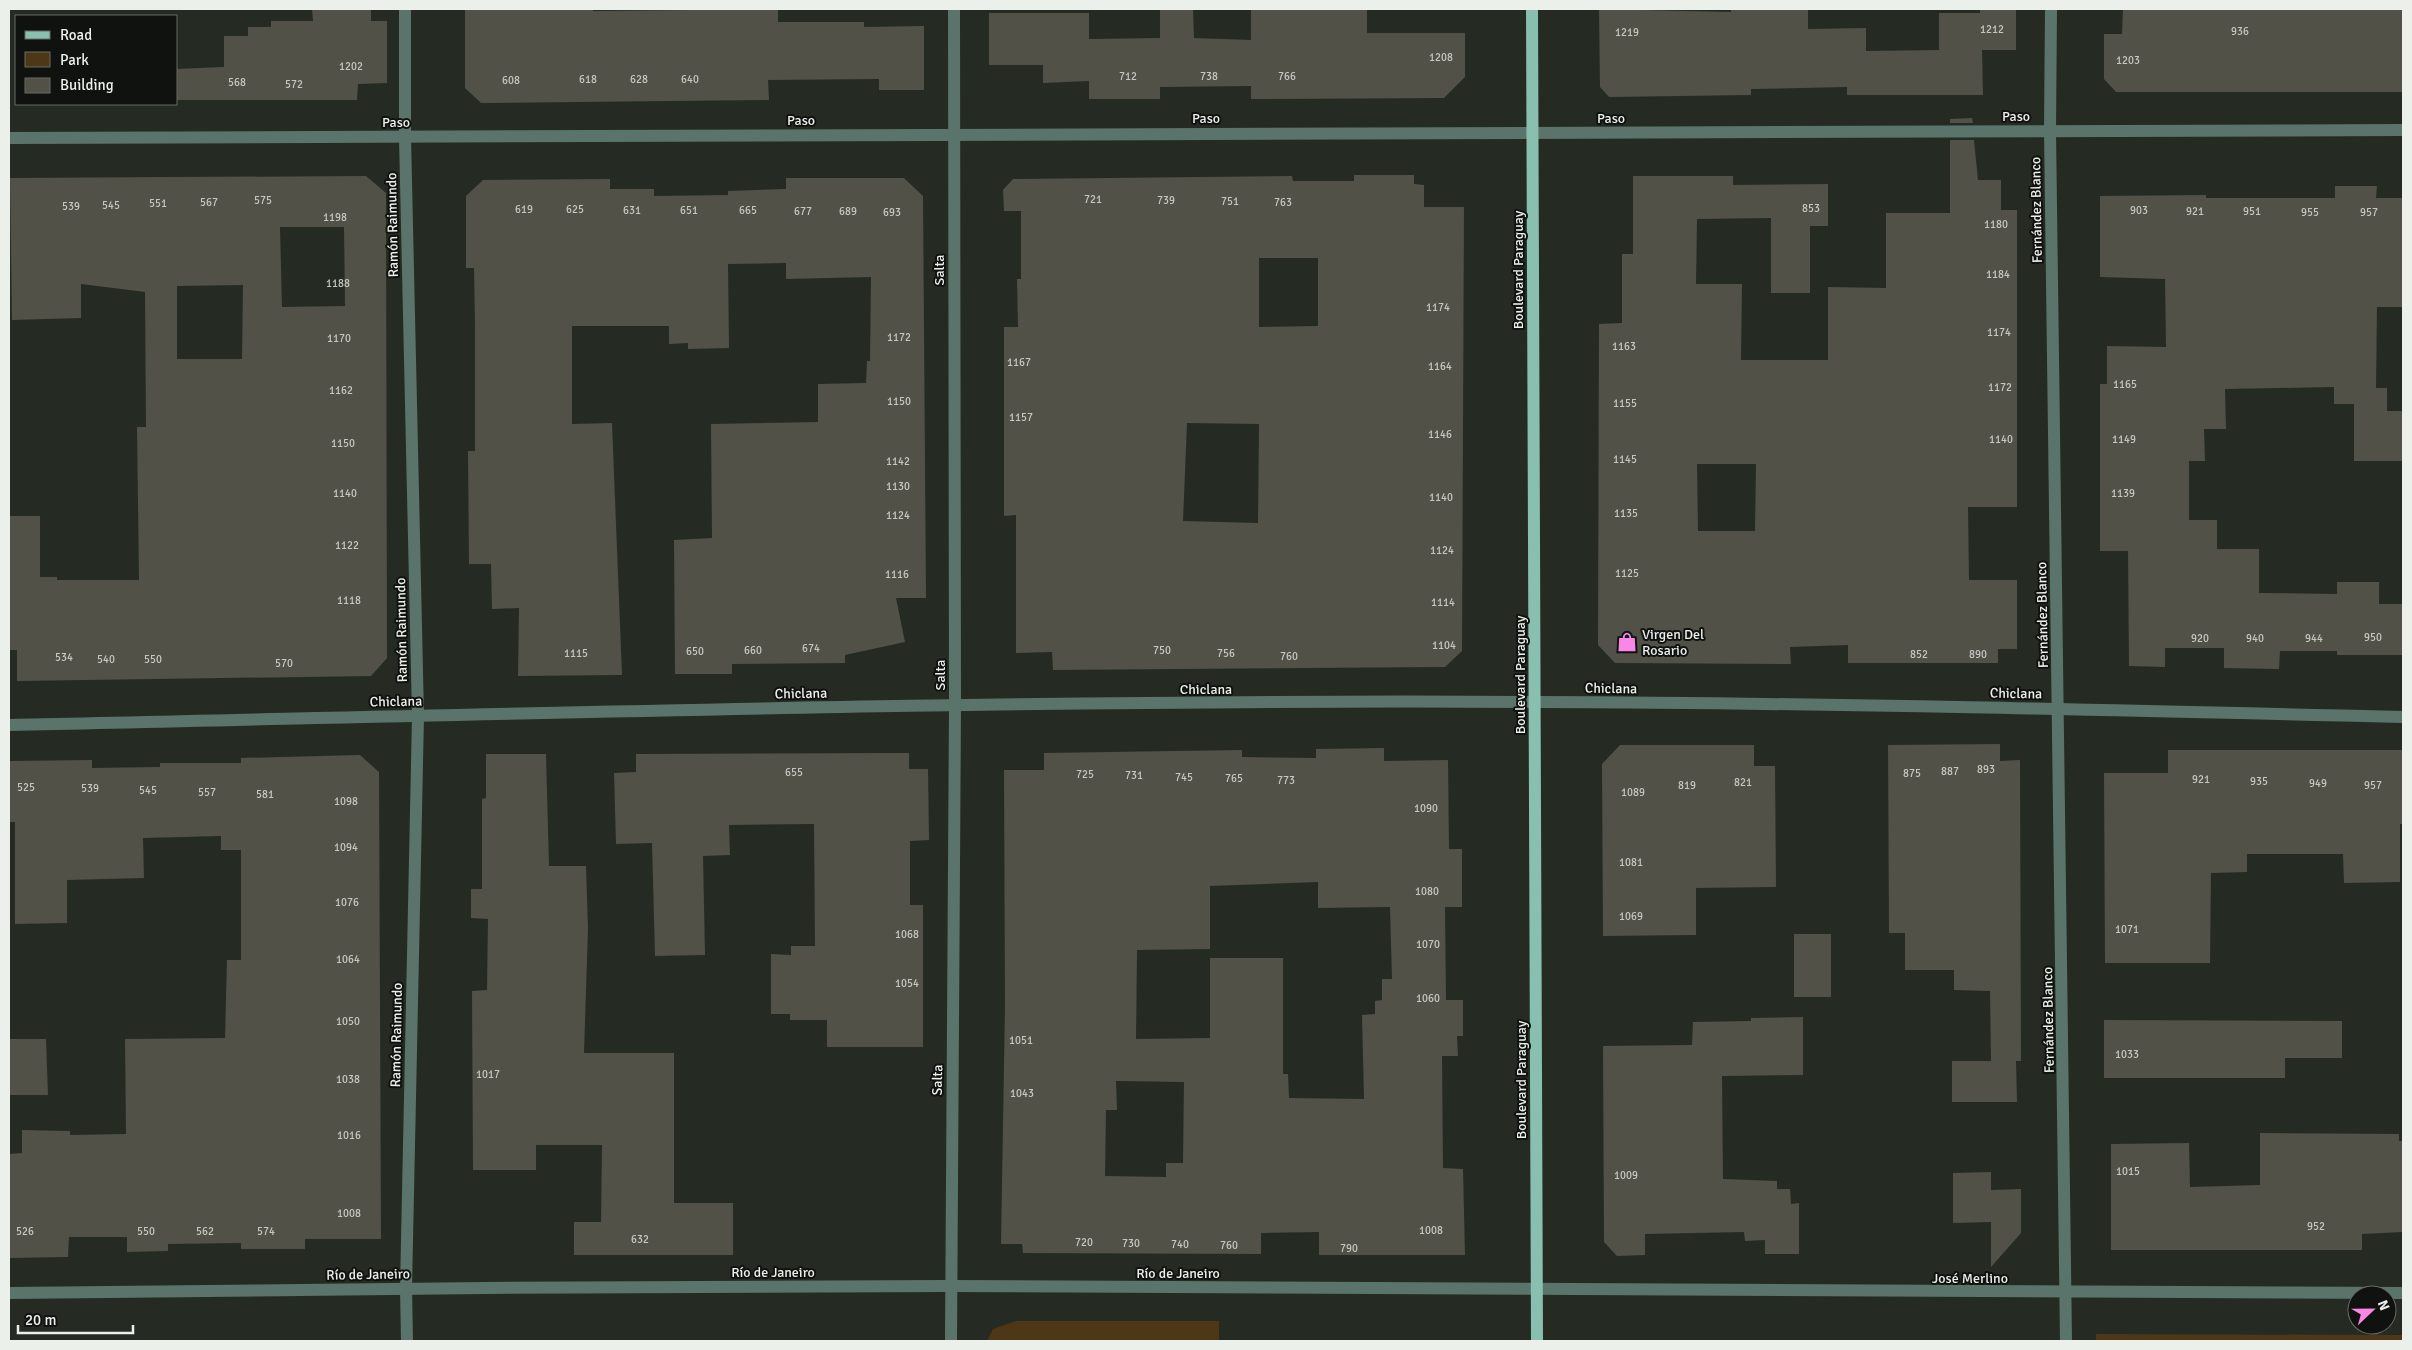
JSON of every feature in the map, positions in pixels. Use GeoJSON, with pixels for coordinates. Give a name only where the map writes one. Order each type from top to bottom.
{"type":"FeatureCollection","features":[{"type":"Feature","properties":{"kind":"main road","name":"Boulevard Paraguay"},"geometry":{"type":"LineString","coordinates":[[1532,9],[1537,1341]]}},
{"type":"Feature","properties":{"kind":"street","name":"Ramón Raimundo"},"geometry":{"type":"LineString","coordinates":[[405,9],[405,137],[418,716],[406,1288],[407,1341]]}},
{"type":"Feature","properties":{"kind":"street","name":"Salta"},"geometry":{"type":"LineString","coordinates":[[951,1341],[949,1286],[955,705],[954,9]]}},
{"type":"Feature","properties":{"kind":"street","name":"Fernández Blanco"},"geometry":{"type":"LineString","coordinates":[[2051,9],[2050,130],[2066,1341]]}},
{"type":"Feature","properties":{"kind":"street","name":"Paso"},"geometry":{"type":"LineString","coordinates":[[9,138],[2403,130]]}},
{"type":"Feature","properties":{"kind":"street","name":"Chiclana"},"geometry":{"type":"LineString","coordinates":[[9,725],[955,705],[1535,702],[2059,708],[2403,716]]}},
{"type":"Feature","properties":{"kind":"street","name":"Río de Janeiro"},"geometry":{"type":"LineString","coordinates":[[9,1294],[406,1288],[949,1286],[1537,1290]]}},
{"type":"Feature","properties":{"kind":"street","name":"José Merlino"},"geometry":{"type":"LineString","coordinates":[[1537,1290],[2403,1293]]}},
{"type":"Feature","properties":{"kind":"green space"},"geometry":{"type":"Polygon","coordinates":[[[1016,1321],[1219,1321],[1219,1341],[987,1341],[993,1329],[1016,1321]]]}},
{"type":"Feature","properties":{"kind":"green space"},"geometry":{"type":"Polygon","coordinates":[[[2096,1334],[2403,1335],[2403,1341],[2096,1341],[2096,1334]]]}},
{"type":"Feature","properties":{"kind":"building"},"geometry":{"type":"Polygon","coordinates":[[[312,9],[371,9],[371,21],[387,21],[387,83],[358,84],[357,100],[178,100],[178,69],[224,67],[224,36],[248,36],[248,27],[271,27],[271,21],[313,21],[312,9]]]}},
{"type":"Feature","properties":{"kind":"building"},"geometry":{"type":"Polygon","coordinates":[[[465,9],[593,9],[593,11],[778,9],[778,22],[864,22],[864,27],[924,26],[924,90],[879,90],[879,79],[768,80],[769,100],[481,103],[465,88],[465,9]]]}},
{"type":"Feature","properties":{"kind":"building"},"geometry":{"type":"Polygon","coordinates":[[[1160,9],[1193,9],[1194,38],[1251,40],[1251,9],[1367,9],[1367,33],[1465,33],[1465,77],[1444,98],[1251,99],[1251,86],[1160,87],[1160,99],[1089,99],[1089,81],[1043,83],[1043,65],[989,65],[989,13],[1089,13],[1089,39],[1160,38],[1160,9]]]}},
{"type":"Feature","properties":{"kind":"building"},"geometry":{"type":"Polygon","coordinates":[[[1599,9],[1731,12],[1731,9],[1808,9],[1808,29],[1866,28],[1866,51],[1939,50],[1939,13],[1980,13],[1980,9],[2016,9],[2016,50],[1982,50],[1983,95],[1847,95],[1847,87],[1751,89],[1751,95],[1609,97],[1600,87],[1599,9]]]}},
{"type":"Feature","properties":{"kind":"building"},"geometry":{"type":"Polygon","coordinates":[[[2123,9],[2403,9],[2403,92],[2116,92],[2104,79],[2104,34],[2122,34],[2123,9]]]}},
{"type":"Feature","properties":{"kind":"building"},"geometry":{"type":"Polygon","coordinates":[[[1972,118],[1973,123],[1950,123],[1950,119],[1972,118]]]}},
{"type":"Feature","properties":{"kind":"building"},"geometry":{"type":"Polygon","coordinates":[[[1950,140],[1974,140],[1978,180],[2001,180],[2001,210],[2017,210],[2017,507],[1968,507],[1969,580],[2017,580],[2017,649],[1998,649],[1998,663],[1848,663],[1848,645],[1790,647],[1791,664],[1615,663],[1598,645],[1599,324],[1622,323],[1622,254],[1633,254],[1633,176],[1733,176],[1733,185],[1828,184],[1828,226],[1810,226],[1810,293],[1771,293],[1771,218],[1697,219],[1696,284],[1742,284],[1741,360],[1828,360],[1828,287],[1886,288],[1886,213],[1950,213],[1950,140]],[[1697,464],[1698,531],[1755,531],[1756,464],[1697,464]]]}},
{"type":"Feature","properties":{"kind":"building"},"geometry":{"type":"Polygon","coordinates":[[[1354,175],[1414,175],[1414,184],[1424,185],[1424,207],[1464,207],[1462,651],[1445,667],[1053,670],[1052,652],[1016,653],[1016,515],[1004,516],[1004,327],[1018,327],[1017,279],[1021,279],[1021,211],[1004,211],[1003,190],[1013,179],[1292,176],[1293,181],[1354,181],[1354,175]],[[1259,258],[1259,327],[1318,326],[1318,258],[1259,258]],[[1187,423],[1183,521],[1258,523],[1259,424],[1187,423]]]}},
{"type":"Feature","properties":{"kind":"building"},"geometry":{"type":"Polygon","coordinates":[[[366,176],[386,193],[387,658],[371,676],[17,681],[17,650],[9,650],[9,516],[40,516],[40,577],[57,577],[57,580],[139,580],[137,427],[146,427],[145,292],[81,284],[81,318],[12,320],[10,178],[366,176]],[[280,227],[282,307],[345,306],[344,227],[280,227]],[[243,285],[177,286],[177,359],[242,359],[243,285]]]}},
{"type":"Feature","properties":{"kind":"building"},"geometry":{"type":"Polygon","coordinates":[[[786,178],[904,178],[923,196],[926,598],[896,598],[905,642],[845,655],[845,663],[732,664],[732,674],[675,674],[674,540],[712,538],[711,424],[818,422],[818,384],[866,383],[867,361],[870,361],[871,277],[786,279],[786,263],[728,264],[729,348],[688,349],[688,343],[669,344],[669,326],[572,326],[572,424],[612,423],[622,675],[518,676],[519,608],[492,609],[491,564],[469,564],[468,451],[475,451],[475,326],[474,268],[466,268],[466,196],[483,180],[610,179],[610,189],[654,189],[654,196],[728,195],[728,191],[786,189],[786,178]]]}},
{"type":"Feature","properties":{"kind":"building"},"geometry":{"type":"Polygon","coordinates":[[[2335,186],[2377,186],[2376,198],[2403,198],[2403,307],[2377,307],[2376,388],[2387,388],[2387,411],[2403,411],[2403,461],[2354,461],[2354,404],[2334,404],[2334,387],[2225,389],[2226,429],[2204,429],[2205,461],[2189,461],[2189,520],[2217,520],[2217,549],[2259,549],[2259,593],[2337,594],[2337,582],[2379,582],[2379,604],[2403,604],[2403,655],[2337,655],[2337,651],[2280,651],[2279,669],[2224,668],[2224,648],[2165,648],[2165,667],[2129,666],[2128,551],[2100,551],[2100,384],[2107,384],[2107,346],[2166,347],[2165,279],[2100,277],[2100,196],[2206,195],[2206,198],[2335,198],[2335,186]]]}},
{"type":"Feature","properties":{"kind":"building"},"geometry":{"type":"Polygon","coordinates":[[[2000,744],[2000,761],[2020,760],[2021,1061],[2016,1061],[2017,1102],[1952,1102],[1952,1061],[1991,1061],[1990,991],[1954,990],[1954,970],[1905,970],[1905,933],[1889,933],[1888,745],[2000,744]]]}},
{"type":"Feature","properties":{"kind":"building"},"geometry":{"type":"Polygon","coordinates":[[[1620,745],[1754,745],[1754,766],[1775,766],[1776,887],[1696,888],[1696,935],[1603,936],[1602,764],[1620,745]]]}},
{"type":"Feature","properties":{"kind":"building"},"geometry":{"type":"Polygon","coordinates":[[[1384,748],[1384,761],[1448,760],[1449,849],[1462,849],[1462,907],[1445,907],[1446,1000],[1463,1000],[1463,1036],[1457,1036],[1458,1056],[1442,1056],[1443,1168],[1463,1169],[1465,1255],[1319,1255],[1319,1232],[1261,1233],[1261,1254],[1023,1253],[1022,1244],[1001,1244],[1005,1005],[1004,770],[1044,770],[1044,753],[1242,750],[1242,757],[1316,758],[1316,749],[1384,748]],[[1318,882],[1210,886],[1210,949],[1137,950],[1136,1039],[1210,1038],[1210,958],[1283,958],[1283,1074],[1288,1074],[1289,1098],[1364,1099],[1362,1015],[1375,1014],[1375,1001],[1382,1000],[1382,979],[1392,979],[1390,907],[1318,908],[1318,882]],[[1116,1081],[1117,1110],[1106,1110],[1105,1176],[1166,1177],[1166,1163],[1183,1163],[1184,1082],[1116,1081]]]}},
{"type":"Feature","properties":{"kind":"building"},"geometry":{"type":"Polygon","coordinates":[[[2168,750],[2403,750],[2403,824],[2400,824],[2400,882],[2344,883],[2343,854],[2247,854],[2247,872],[2211,873],[2210,963],[2105,963],[2104,773],[2168,773],[2168,750]]]}},
{"type":"Feature","properties":{"kind":"building"},"geometry":{"type":"Polygon","coordinates":[[[909,753],[909,769],[928,769],[929,840],[910,841],[910,905],[923,905],[923,1047],[827,1047],[827,1020],[790,1020],[790,1014],[771,1014],[771,954],[791,955],[791,946],[815,946],[814,824],[729,825],[730,855],[703,856],[705,955],[655,956],[652,843],[616,844],[614,773],[636,772],[636,754],[909,753]]]}},
{"type":"Feature","properties":{"kind":"building"},"geometry":{"type":"Polygon","coordinates":[[[486,754],[546,754],[549,866],[586,866],[588,929],[584,1053],[674,1053],[674,1203],[733,1203],[733,1255],[574,1255],[574,1222],[601,1222],[602,1145],[536,1145],[536,1170],[473,1170],[472,991],[487,990],[488,919],[471,918],[471,889],[482,889],[482,799],[486,798],[486,754]]]}},
{"type":"Feature","properties":{"kind":"building"},"geometry":{"type":"Polygon","coordinates":[[[360,755],[379,772],[381,1239],[305,1239],[305,1249],[241,1249],[241,1243],[168,1244],[168,1251],[127,1252],[127,1237],[69,1237],[68,1257],[9,1258],[9,1154],[22,1153],[22,1130],[70,1131],[70,1135],[126,1134],[125,1039],[225,1038],[227,960],[241,960],[241,850],[221,850],[221,836],[143,838],[144,878],[67,880],[67,923],[15,924],[15,822],[9,822],[9,761],[92,760],[92,768],[160,767],[160,763],[241,763],[241,758],[360,755]]]}},
{"type":"Feature","properties":{"kind":"building"},"geometry":{"type":"Polygon","coordinates":[[[1794,934],[1831,934],[1831,997],[1794,997],[1794,934]]]}},
{"type":"Feature","properties":{"kind":"building"},"geometry":{"type":"Polygon","coordinates":[[[1803,1017],[1803,1075],[1722,1076],[1723,1179],[1777,1181],[1777,1189],[1790,1189],[1791,1204],[1799,1203],[1799,1254],[1765,1254],[1765,1240],[1745,1241],[1744,1232],[1645,1234],[1645,1255],[1617,1256],[1604,1242],[1603,1046],[1692,1045],[1693,1022],[1751,1021],[1751,1018],[1803,1017]]]}},
{"type":"Feature","properties":{"kind":"building"},"geometry":{"type":"Polygon","coordinates":[[[2104,1020],[2342,1021],[2342,1058],[2285,1058],[2285,1078],[2104,1078],[2104,1020]]]}},
{"type":"Feature","properties":{"kind":"building"},"geometry":{"type":"Polygon","coordinates":[[[9,1039],[46,1039],[48,1095],[9,1095],[9,1039]]]}},
{"type":"Feature","properties":{"kind":"building"},"geometry":{"type":"Polygon","coordinates":[[[2260,1133],[2399,1134],[2399,1141],[2403,1141],[2403,1232],[2362,1234],[2362,1250],[2111,1250],[2111,1144],[2189,1143],[2190,1187],[2260,1185],[2260,1133]]]}},
{"type":"Feature","properties":{"kind":"building"},"geometry":{"type":"Polygon","coordinates":[[[1991,1172],[1991,1190],[2021,1189],[2021,1233],[1991,1267],[1991,1222],[1953,1223],[1953,1173],[1991,1172]]]}},
{"type":"Feature","properties":{"kind":"place","name":"Virgen Del Rosario"},"geometry":{"type":"Point","coordinates":[1627,642]}}]}
